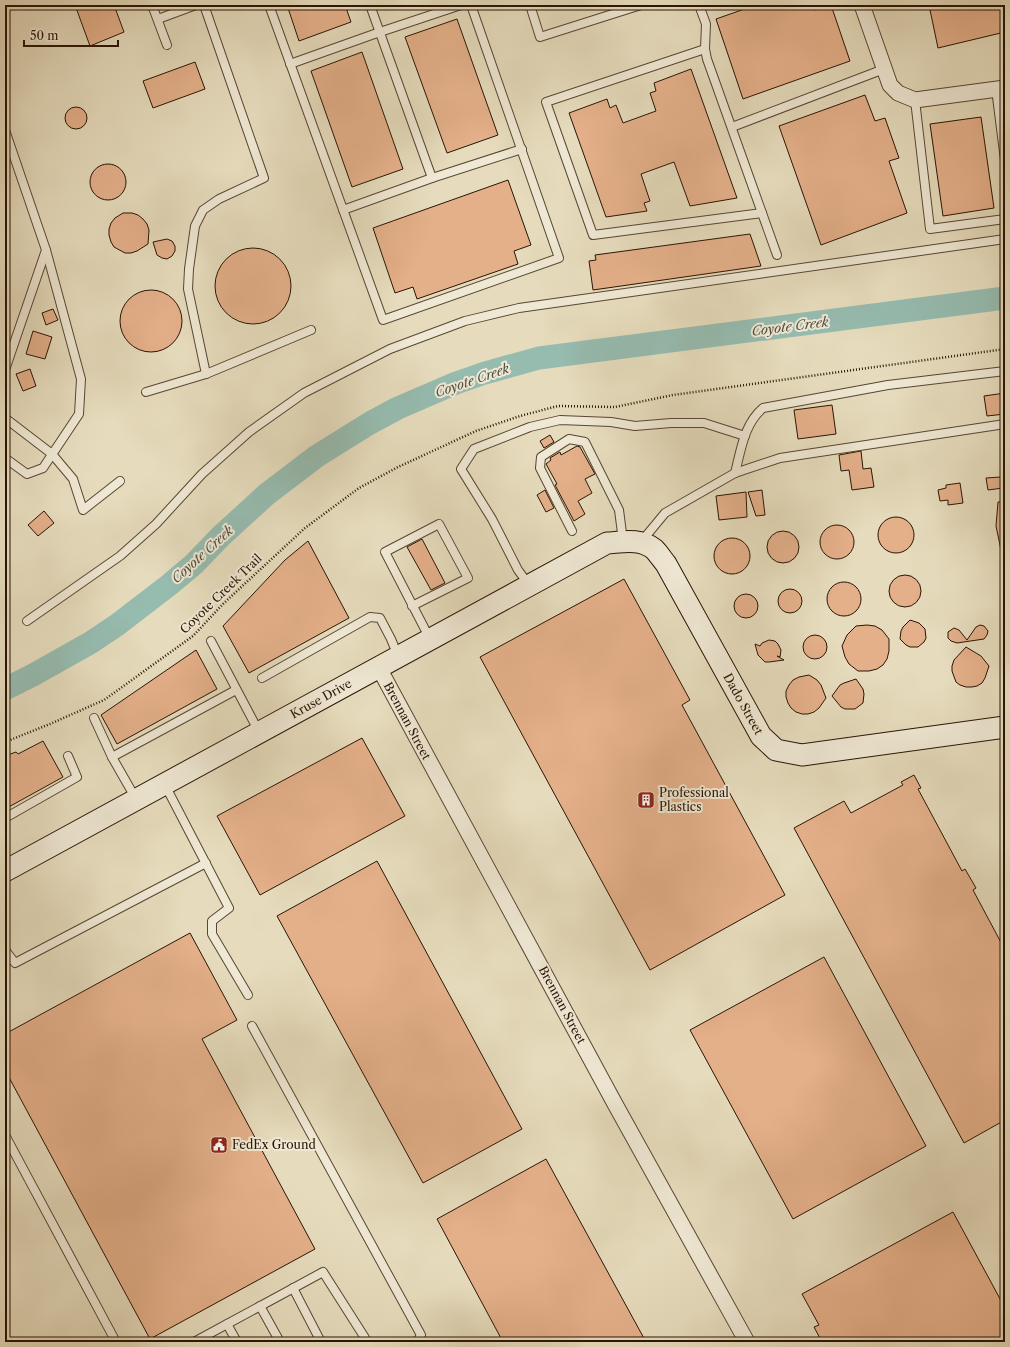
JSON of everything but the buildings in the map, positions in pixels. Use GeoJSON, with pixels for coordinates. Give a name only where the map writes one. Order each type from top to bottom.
{"type":"FeatureCollection","features":[{"type":"Feature","properties":{"kind":"street"},"geometry":{"type":"LineString","coordinates":[[862,5],[890,84],[898,93],[915,100],[1001,88]]}},
{"type":"Feature","properties":{"kind":"street","name":"Kruse Drive"},"geometry":{"type":"LineString","coordinates":[[5,871],[430,639],[608,544],[632,542]]}},
{"type":"Feature","properties":{"kind":"street","name":"Dado Street"},"geometry":{"type":"LineString","coordinates":[[632,542],[653,548],[666,564],[761,736],[776,750],[802,755],[1005,727]]}},
{"type":"Feature","properties":{"kind":"street","name":"Brennan Street"},"geometry":{"type":"LineString","coordinates":[[379,668],[612,1098],[747,1342]]}},
{"type":"Feature","properties":{"kind":"lane"},"geometry":{"type":"LineString","coordinates":[[152,5],[167,45]]}},
{"type":"Feature","properties":{"kind":"lane"},"geometry":{"type":"LineString","coordinates":[[158,19],[196,5]]}},
{"type":"Feature","properties":{"kind":"lane"},"geometry":{"type":"LineString","coordinates":[[204,5],[264,178],[219,199],[203,210],[196,226],[189,269],[188,289],[206,374]]}},
{"type":"Feature","properties":{"kind":"lane"},"geometry":{"type":"LineString","coordinates":[[269,5],[383,320],[560,258],[471,5]]}},
{"type":"Feature","properties":{"kind":"lane"},"geometry":{"type":"LineString","coordinates":[[370,5],[432,178]]}},
{"type":"Feature","properties":{"kind":"lane"},"geometry":{"type":"LineString","coordinates":[[290,64],[461,5]]}},
{"type":"Feature","properties":{"kind":"lane"},"geometry":{"type":"LineString","coordinates":[[530,5],[540,38],[641,5]]}},
{"type":"Feature","properties":{"kind":"lane"},"geometry":{"type":"LineString","coordinates":[[700,5],[706,24],[705,49],[707,59],[777,255]]}},
{"type":"Feature","properties":{"kind":"lane"},"geometry":{"type":"LineString","coordinates":[[705,49],[546,102],[593,235],[762,213]]}},
{"type":"Feature","properties":{"kind":"lane"},"geometry":{"type":"LineString","coordinates":[[732,127],[884,69]]}},
{"type":"Feature","properties":{"kind":"lane"},"geometry":{"type":"LineString","coordinates":[[1001,88],[1005,160]]}},
{"type":"Feature","properties":{"kind":"lane"},"geometry":{"type":"LineString","coordinates":[[915,100],[930,229],[1005,219]]}},
{"type":"Feature","properties":{"kind":"lane"},"geometry":{"type":"LineString","coordinates":[[5,130],[46,250],[81,379],[79,414],[43,468],[27,474],[5,458]]}},
{"type":"Feature","properties":{"kind":"lane"},"geometry":{"type":"LineString","coordinates":[[343,210],[432,178],[522,149]]}},
{"type":"Feature","properties":{"kind":"lane"},"geometry":{"type":"LineString","coordinates":[[27,621],[120,556],[156,524],[202,474],[249,432],[304,393],[390,349],[465,321],[519,308],[1005,240]]}},
{"type":"Feature","properties":{"kind":"lane"},"geometry":{"type":"LineString","coordinates":[[5,370],[46,250]]}},
{"type":"Feature","properties":{"kind":"lane"},"geometry":{"type":"LineString","coordinates":[[146,392],[206,374],[311,330]]}},
{"type":"Feature","properties":{"kind":"lane"},"geometry":{"type":"LineString","coordinates":[[735,473],[749,424],[756,414],[763,408],[888,385],[1005,371]]}},
{"type":"Feature","properties":{"kind":"lane"},"geometry":{"type":"LineString","coordinates":[[5,418],[52,454],[73,479],[83,510],[120,481]]}},
{"type":"Feature","properties":{"kind":"lane"},"geometry":{"type":"LineString","coordinates":[[529,586],[518,570],[492,519],[461,469],[474,449],[530,427],[560,420],[610,422],[635,426],[704,422],[745,436]]}},
{"type":"Feature","properties":{"kind":"lane"},"geometry":{"type":"LineString","coordinates":[[572,531],[540,468],[541,457],[569,439],[585,442],[619,510],[632,542],[665,513],[735,473],[780,458],[1005,424]]}},
{"type":"Feature","properties":{"kind":"lane"},"geometry":{"type":"LineString","coordinates":[[412,606],[468,578],[440,524],[386,552],[412,606],[430,639]]}},
{"type":"Feature","properties":{"kind":"lane"},"geometry":{"type":"LineString","coordinates":[[262,678],[370,618],[380,618],[392,639],[398,657]]}},
{"type":"Feature","properties":{"kind":"lane"},"geometry":{"type":"LineString","coordinates":[[211,642],[259,733]]}},
{"type":"Feature","properties":{"kind":"lane"},"geometry":{"type":"LineString","coordinates":[[112,757],[236,690]]}},
{"type":"Feature","properties":{"kind":"lane"},"geometry":{"type":"LineString","coordinates":[[94,718],[112,757],[136,800]]}},
{"type":"Feature","properties":{"kind":"lane"},"geometry":{"type":"LineString","coordinates":[[5,818],[77,777],[68,756]]}},
{"type":"Feature","properties":{"kind":"lane"},"geometry":{"type":"LineString","coordinates":[[164,784],[229,908],[212,921],[212,934],[248,995]]}},
{"type":"Feature","properties":{"kind":"lane"},"geometry":{"type":"LineString","coordinates":[[5,950],[15,963],[206,863]]}},
{"type":"Feature","properties":{"kind":"lane"},"geometry":{"type":"LineString","coordinates":[[252,1026],[421,1335],[417,1342]]}},
{"type":"Feature","properties":{"kind":"lane"},"geometry":{"type":"LineString","coordinates":[[5,1135],[116,1342]]}},
{"type":"Feature","properties":{"kind":"lane"},"geometry":{"type":"LineString","coordinates":[[194,1342],[323,1272],[365,1338],[364,1342]]}},
{"type":"Feature","properties":{"kind":"lane"},"geometry":{"type":"LineString","coordinates":[[293,1288],[321,1342]]}},
{"type":"Feature","properties":{"kind":"lane"},"geometry":{"type":"LineString","coordinates":[[260,1306],[280,1342]]}},
{"type":"Feature","properties":{"kind":"lane"},"geometry":{"type":"LineString","coordinates":[[227,1324],[237,1342]]}},
{"type":"Feature","properties":{"kind":"path"},"geometry":{"type":"LineString","coordinates":[[615,407],[674,395],[1005,349]]}},
{"type":"Feature","properties":{"kind":"path","name":"Coyote Creek Trail"},"geometry":{"type":"LineString","coordinates":[[5,742],[104,700],[193,636],[224,604],[305,528],[359,488],[398,467]]}},
{"type":"Feature","properties":{"kind":"waterway","name":"Coyote Creek"},"geometry":{"type":"LineString","coordinates":[[5,689],[90,643],[117,625],[194,564],[221,536],[267,494],[317,456],[370,423],[398,408],[456,383],[485,373],[539,358],[1005,298]]}},
{"type":"Feature","properties":{"kind":"place","name":"Professional Plastics"},"geometry":{"type":"Point","coordinates":[646,800]}},
{"type":"Feature","properties":{"kind":"place","name":"FedEx Ground"},"geometry":{"type":"Point","coordinates":[219,1145]}}]}
